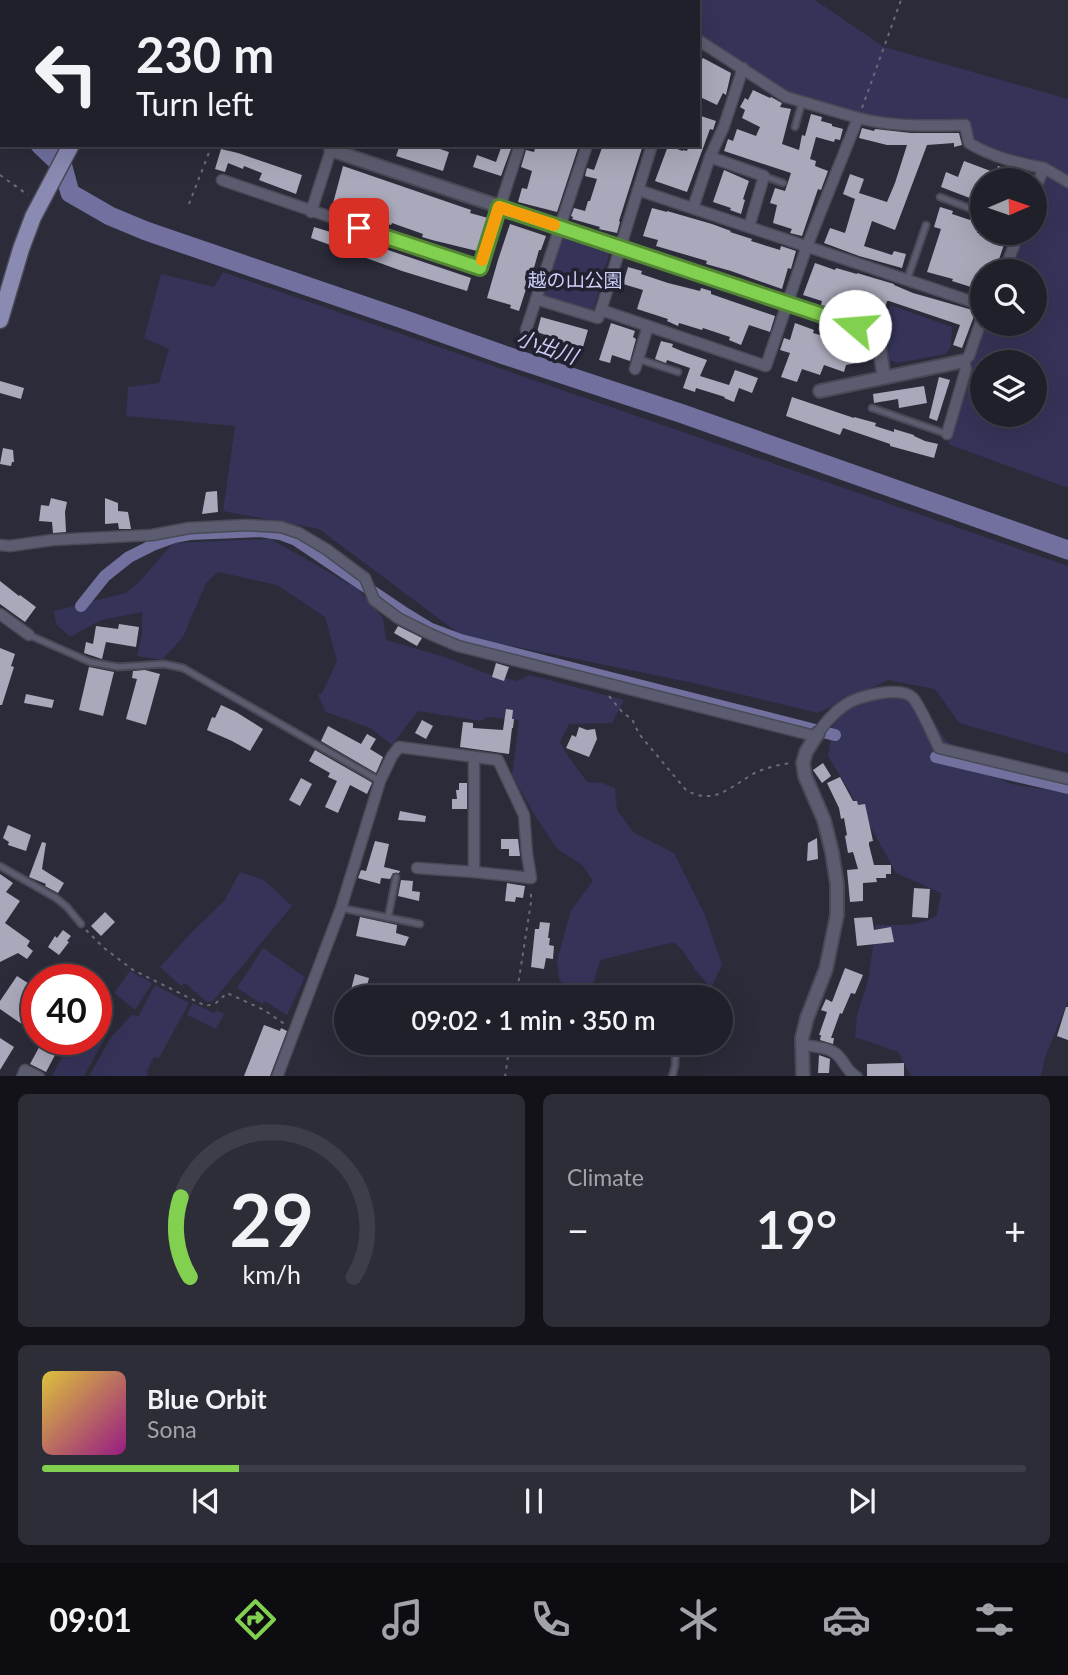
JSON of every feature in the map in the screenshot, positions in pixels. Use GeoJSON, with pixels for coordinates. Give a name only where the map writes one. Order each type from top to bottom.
{"type":"FeatureCollection","features":[{"type":"Feature","properties":{"kind":"main road"},"geometry":{"type":"LineString","coordinates":[[0,320],[37,200],[70,147]]}},
{"type":"Feature","properties":{"kind":"street"},"geometry":{"type":"LineString","coordinates":[[700,41],[786,97],[880,123],[915,126],[965,125],[969,143],[981,150],[1013,162],[1044,168]]}},
{"type":"Feature","properties":{"kind":"street"},"geometry":{"type":"LineString","coordinates":[[693,208],[743,68]]}},
{"type":"Feature","properties":{"kind":"street"},"geometry":{"type":"LineString","coordinates":[[601,310],[766,366],[807,246],[858,118]]}},
{"type":"Feature","properties":{"kind":"street"},"geometry":{"type":"LineString","coordinates":[[222,180],[480,268],[519,147]]}},
{"type":"Feature","properties":{"kind":"street"},"geometry":{"type":"LineString","coordinates":[[526,330],[586,147]]}},
{"type":"Feature","properties":{"kind":"street"},"geometry":{"type":"LineString","coordinates":[[536,299],[598,318],[651,147]]}},
{"type":"Feature","properties":{"kind":"street"},"geometry":{"type":"LineString","coordinates":[[311,212],[332,148],[499,207],[877,333],[884,377]]}},
{"type":"Feature","properties":{"kind":"street"},"geometry":{"type":"LineString","coordinates":[[709,157],[764,176],[749,227]]}},
{"type":"Feature","properties":{"kind":"street"},"geometry":{"type":"LineString","coordinates":[[1047,170],[1068,182]]}},
{"type":"Feature","properties":{"kind":"street"},"geometry":{"type":"LineString","coordinates":[[638,190],[970,301]]}},
{"type":"Feature","properties":{"kind":"street"},"geometry":{"type":"LineString","coordinates":[[636,364],[648,326]]}},
{"type":"Feature","properties":{"kind":"street"},"geometry":{"type":"LineString","coordinates":[[820,391],[964,361],[969,356],[976,336]]}},
{"type":"Feature","properties":{"kind":"street"},"geometry":{"type":"LineString","coordinates":[[947,434],[966,369],[964,361]]}},
{"type":"Feature","properties":{"kind":"street"},"geometry":{"type":"LineString","coordinates":[[0,545],[152,535],[189,528],[264,525],[281,527],[299,533],[365,578],[374,600],[398,618],[458,646],[597,682],[818,732]]}},
{"type":"Feature","properties":{"kind":"street"},"geometry":{"type":"LineString","coordinates":[[0,614],[29,635]]}},
{"type":"Feature","properties":{"kind":"street"},"geometry":{"type":"LineString","coordinates":[[803,1076],[802,1038],[826,970],[837,915],[837,884],[824,820],[805,776],[803,762],[806,752],[830,716],[847,703],[861,698],[901,691],[914,699],[939,748],[1068,779]]}},
{"type":"Feature","properties":{"kind":"street"},"geometry":{"type":"LineString","coordinates":[[277,1076],[341,908],[380,781],[392,756],[399,747],[498,760],[524,815],[531,878],[417,868]]}},
{"type":"Feature","properties":{"kind":"street"},"geometry":{"type":"LineString","coordinates":[[474,757],[474,872]]}},
{"type":"Feature","properties":{"kind":"street"},"geometry":{"type":"LineString","coordinates":[[803,1045],[830,1049],[840,1056],[848,1072],[857,1076]]}},
{"type":"Feature","properties":{"kind":"street"},"geometry":{"type":"LineString","coordinates":[[22,1076],[25,1070],[39,1076]]}},
{"type":"Feature","properties":{"kind":"lane"},"geometry":{"type":"LineString","coordinates":[[794,127],[802,102]]}},
{"type":"Feature","properties":{"kind":"lane"},"geometry":{"type":"LineString","coordinates":[[764,176],[783,183]]}},
{"type":"Feature","properties":{"kind":"lane"},"geometry":{"type":"LineString","coordinates":[[940,197],[970,208]]}},
{"type":"Feature","properties":{"kind":"lane"},"geometry":{"type":"LineString","coordinates":[[907,280],[926,225]]}},
{"type":"Feature","properties":{"kind":"lane"},"geometry":{"type":"LineString","coordinates":[[636,364],[678,372]]}},
{"type":"Feature","properties":{"kind":"lane"},"geometry":{"type":"LineString","coordinates":[[872,408],[947,434]]}},
{"type":"Feature","properties":{"kind":"lane"},"geometry":{"type":"LineString","coordinates":[[29,635],[90,662],[118,667],[164,664],[183,668],[380,781]]}},
{"type":"Feature","properties":{"kind":"lane"},"geometry":{"type":"LineString","coordinates":[[0,866],[57,898],[81,925]]}},
{"type":"Feature","properties":{"kind":"lane"},"geometry":{"type":"LineString","coordinates":[[388,918],[396,877]]}},
{"type":"Feature","properties":{"kind":"lane"},"geometry":{"type":"LineString","coordinates":[[341,908],[419,924]]}},
{"type":"Feature","properties":{"kind":"lane"},"geometry":{"type":"LineString","coordinates":[[672,1076],[675,1055]]}},
{"type":"Feature","properties":{"kind":"path"},"geometry":{"type":"LineString","coordinates":[[858,118],[901,0]]}},
{"type":"Feature","properties":{"kind":"path"},"geometry":{"type":"LineString","coordinates":[[189,204],[211,147]]}},
{"type":"Feature","properties":{"kind":"path"},"geometry":{"type":"LineString","coordinates":[[0,175],[37,200]]}},
{"type":"Feature","properties":{"kind":"path"},"geometry":{"type":"LineString","coordinates":[[597,682],[623,713],[632,719],[639,734],[686,790],[696,795],[718,795],[755,773],[789,763],[803,762]]}},
{"type":"Feature","properties":{"kind":"path"},"geometry":{"type":"LineString","coordinates":[[518,985],[531,902],[531,878]]}},
{"type":"Feature","properties":{"kind":"path"},"geometry":{"type":"LineString","coordinates":[[81,925],[104,948],[133,970],[206,1006],[216,1003],[227,993],[264,1010],[295,1031]]}},
{"type":"Feature","properties":{"kind":"path"},"geometry":{"type":"LineString","coordinates":[[505,1076],[508,1055]]}},
{"type":"Feature","properties":{"kind":"green space"},"geometry":{"type":"Polygon","coordinates":[[[700,0],[815,0],[884,47],[1068,99],[1068,177],[1045,164],[982,146],[973,141],[967,122],[880,119],[788,93],[700,37],[700,0]]]}},
{"type":"Feature","properties":{"kind":"green space"},"geometry":{"type":"Polygon","coordinates":[[[1047,175],[1068,187],[1068,488],[948,444],[970,369],[970,427],[1047,427],[1047,350],[976,350],[981,336],[1047,336],[1047,259],[1014,259],[1019,245],[1047,245],[1047,175]]]}},
{"type":"Feature","properties":{"kind":"green space","name":"越の山公園"},"geometry":{"type":"Polygon","coordinates":[[[563,234],[610,251],[593,312],[543,296],[563,234]]]}},
{"type":"Feature","properties":{"kind":"green space"},"geometry":{"type":"Polygon","coordinates":[[[223,272],[1068,566],[1068,754],[959,723],[935,689],[888,680],[818,713],[689,682],[462,636],[319,529],[223,511],[235,426],[126,416],[128,387],[159,383],[169,349],[144,338],[161,274],[214,287],[223,272]]]}},
{"type":"Feature","properties":{"kind":"green space"},"geometry":{"type":"Polygon","coordinates":[[[890,305],[952,327],[951,346],[946,354],[897,363],[887,359],[882,330],[890,305]]]}},
{"type":"Feature","properties":{"kind":"green space"},"geometry":{"type":"Polygon","coordinates":[[[271,539],[358,589],[383,618],[386,640],[448,658],[485,673],[517,681],[530,675],[624,700],[612,723],[569,724],[560,742],[587,782],[602,783],[615,788],[617,810],[633,832],[674,853],[705,915],[722,965],[712,985],[708,985],[674,942],[600,960],[593,985],[563,985],[559,979],[557,961],[571,910],[593,881],[582,865],[557,849],[512,776],[519,720],[488,717],[481,721],[418,711],[392,745],[370,728],[326,712],[318,695],[322,693],[337,661],[325,617],[277,585],[218,572],[206,583],[183,637],[162,660],[137,656],[142,632],[142,612],[101,620],[70,637],[56,624],[54,611],[126,593],[173,543],[271,539]]]}},
{"type":"Feature","properties":{"kind":"green space"},"geometry":{"type":"Polygon","coordinates":[[[897,696],[920,700],[946,741],[993,775],[1011,784],[1068,793],[1068,1001],[1045,1058],[1041,1076],[911,1076],[898,1052],[855,1037],[857,1015],[868,981],[876,925],[908,924],[931,919],[937,915],[941,893],[896,873],[828,756],[834,717],[860,703],[897,696]]]}},
{"type":"Feature","properties":{"kind":"green space"},"geometry":{"type":"Polygon","coordinates":[[[240,872],[264,880],[292,906],[213,1001],[207,1002],[185,983],[181,986],[160,967],[224,901],[240,872]]]}},
{"type":"Feature","properties":{"kind":"green space"},"geometry":{"type":"Polygon","coordinates":[[[263,948],[305,977],[287,1015],[265,1001],[262,1004],[237,988],[263,948]]]}},
{"type":"Feature","properties":{"kind":"green space"},"geometry":{"type":"Polygon","coordinates":[[[130,971],[152,983],[135,1010],[114,993],[130,971]]]}},
{"type":"Feature","properties":{"kind":"green space"},"geometry":{"type":"Polygon","coordinates":[[[155,985],[189,1003],[159,1058],[154,1057],[147,1071],[148,1076],[89,1076],[101,1055],[112,1055],[112,1036],[133,1014],[138,1017],[155,985]]]}},
{"type":"Feature","properties":{"kind":"green space"},"geometry":{"type":"Polygon","coordinates":[[[193,1003],[214,1013],[216,1010],[224,1014],[216,1029],[187,1015],[193,1003]]]}},
{"type":"Feature","properties":{"kind":"green space"},"geometry":{"type":"Polygon","coordinates":[[[63,1055],[96,1055],[84,1076],[52,1076],[63,1055]]]}},
{"type":"Feature","properties":{"kind":"building"},"geometry":{"type":"Polygon","coordinates":[[[703,58],[731,73],[726,95],[723,93],[717,105],[700,97],[700,62],[703,58]]]}},
{"type":"Feature","properties":{"kind":"building"},"geometry":{"type":"Polygon","coordinates":[[[753,90],[782,103],[780,107],[791,109],[782,144],[799,150],[811,114],[843,129],[840,140],[835,139],[834,142],[816,137],[810,159],[816,161],[815,166],[828,171],[821,190],[818,189],[802,236],[790,233],[792,229],[773,223],[777,205],[770,203],[775,188],[785,191],[791,173],[724,151],[728,139],[733,141],[737,129],[756,136],[760,127],[742,118],[745,110],[740,107],[745,98],[748,100],[753,90]]]}},
{"type":"Feature","properties":{"kind":"building"},"geometry":{"type":"Polygon","coordinates":[[[700,116],[716,121],[713,130],[710,129],[687,192],[655,181],[668,147],[687,151],[688,147],[700,147],[700,116]]]}},
{"type":"Feature","properties":{"kind":"building"},"geometry":{"type":"Polygon","coordinates":[[[862,128],[911,133],[959,133],[962,145],[927,145],[895,230],[872,221],[864,246],[892,255],[894,251],[906,254],[902,268],[824,243],[830,228],[845,233],[855,199],[843,194],[850,174],[864,179],[859,193],[887,202],[895,183],[907,145],[887,145],[859,138],[862,128]]]}},
{"type":"Feature","properties":{"kind":"building"},"geometry":{"type":"Polygon","coordinates":[[[399,147],[434,147],[449,152],[443,171],[396,156],[399,147]]]}},
{"type":"Feature","properties":{"kind":"building"},"geometry":{"type":"Polygon","coordinates":[[[501,147],[512,147],[501,176],[473,167],[477,155],[496,162],[501,147]]]}},
{"type":"Feature","properties":{"kind":"building"},"geometry":{"type":"Polygon","coordinates":[[[535,147],[578,147],[557,212],[518,202],[522,188],[527,189],[532,171],[521,167],[526,150],[534,152],[535,147]]]}},
{"type":"Feature","properties":{"kind":"building"},"geometry":{"type":"Polygon","coordinates":[[[602,147],[642,147],[617,233],[572,219],[574,208],[585,211],[590,201],[597,179],[585,176],[587,168],[594,170],[602,147]]]}},
{"type":"Feature","properties":{"kind":"building"},"geometry":{"type":"Polygon","coordinates":[[[221,149],[302,175],[296,194],[259,180],[262,173],[244,166],[243,169],[228,163],[225,172],[215,169],[221,149]]]}},
{"type":"Feature","properties":{"kind":"building"},"geometry":{"type":"Polygon","coordinates":[[[964,161],[983,168],[970,168],[970,198],[941,187],[946,172],[958,177],[964,161]]]}},
{"type":"Feature","properties":{"kind":"building"},"geometry":{"type":"Polygon","coordinates":[[[343,166],[488,218],[477,251],[422,237],[423,234],[392,223],[391,225],[332,207],[343,166]]]}},
{"type":"Feature","properties":{"kind":"building"},"geometry":{"type":"Polygon","coordinates":[[[724,170],[749,181],[741,214],[713,202],[724,170]]]}},
{"type":"Feature","properties":{"kind":"building"},"geometry":{"type":"Polygon","coordinates":[[[940,207],[953,211],[952,214],[970,220],[970,245],[1004,245],[999,259],[970,259],[970,287],[927,272],[941,229],[934,227],[940,207]]]}},
{"type":"Feature","properties":{"kind":"building"},"geometry":{"type":"Polygon","coordinates":[[[652,208],[712,224],[780,250],[781,246],[796,251],[782,289],[706,264],[707,261],[656,246],[658,240],[643,236],[652,208]]]}},
{"type":"Feature","properties":{"kind":"building"},"geometry":{"type":"Polygon","coordinates":[[[510,224],[546,236],[519,311],[510,308],[511,305],[487,298],[510,224]]]}},
{"type":"Feature","properties":{"kind":"building"},"geometry":{"type":"Polygon","coordinates":[[[314,227],[471,278],[467,291],[311,238],[314,227]]]}},
{"type":"Feature","properties":{"kind":"building"},"geometry":{"type":"Polygon","coordinates":[[[815,263],[894,284],[913,293],[970,309],[970,327],[962,348],[953,345],[960,325],[889,301],[881,324],[866,320],[867,317],[821,305],[822,301],[803,295],[815,263]]]}},
{"type":"Feature","properties":{"kind":"building"},"geometry":{"type":"Polygon","coordinates":[[[628,267],[668,283],[711,291],[711,294],[775,316],[770,332],[749,325],[741,345],[729,340],[730,337],[703,328],[702,330],[679,323],[678,326],[667,321],[668,319],[637,309],[643,290],[623,284],[628,267]]]}},
{"type":"Feature","properties":{"kind":"building"},"geometry":{"type":"Polygon","coordinates":[[[541,317],[588,330],[583,347],[565,342],[564,345],[556,343],[557,339],[537,332],[541,317]]]}},
{"type":"Feature","properties":{"kind":"building"},"geometry":{"type":"Polygon","coordinates":[[[611,323],[635,331],[633,337],[636,339],[630,361],[612,355],[610,363],[599,360],[611,323]]]}},
{"type":"Feature","properties":{"kind":"building"},"geometry":{"type":"Polygon","coordinates":[[[795,323],[814,330],[813,333],[852,344],[850,350],[864,347],[866,361],[846,365],[844,372],[824,365],[820,375],[802,369],[797,382],[781,377],[790,353],[780,350],[784,338],[790,340],[795,323]]]}},
{"type":"Feature","properties":{"kind":"building"},"geometry":{"type":"Polygon","coordinates":[[[661,341],[707,360],[700,376],[729,385],[735,370],[758,378],[752,393],[739,388],[734,402],[696,388],[695,392],[683,388],[690,368],[655,359],[661,341]]]}},
{"type":"Feature","properties":{"kind":"building"},"geometry":{"type":"Polygon","coordinates":[[[939,377],[950,380],[937,421],[929,418],[939,377]]]}},
{"type":"Feature","properties":{"kind":"building"},"geometry":{"type":"Polygon","coordinates":[[[0,381],[24,388],[21,399],[0,393],[0,381]]]}},
{"type":"Feature","properties":{"kind":"building"},"geometry":{"type":"Polygon","coordinates":[[[924,386],[927,403],[899,408],[898,399],[874,403],[873,394],[924,386]]]}},
{"type":"Feature","properties":{"kind":"building"},"geometry":{"type":"Polygon","coordinates":[[[792,397],[876,423],[875,426],[894,432],[894,429],[938,444],[934,458],[890,446],[843,428],[840,435],[786,416],[792,397]]]}},
{"type":"Feature","properties":{"kind":"building"},"geometry":{"type":"Polygon","coordinates":[[[3,448],[13,450],[14,462],[11,466],[0,464],[3,448]]]}},
{"type":"Feature","properties":{"kind":"building"},"geometry":{"type":"Polygon","coordinates":[[[217,491],[218,512],[202,514],[206,492],[217,491]]]}},
{"type":"Feature","properties":{"kind":"building"},"geometry":{"type":"Polygon","coordinates":[[[51,498],[67,502],[66,532],[53,533],[52,522],[39,521],[41,505],[49,506],[51,498]]]}},
{"type":"Feature","properties":{"kind":"building"},"geometry":{"type":"Polygon","coordinates":[[[105,498],[118,503],[118,511],[128,512],[131,529],[119,529],[118,523],[105,524],[105,498]]]}},
{"type":"Feature","properties":{"kind":"building"},"geometry":{"type":"Polygon","coordinates":[[[0,581],[36,607],[25,622],[0,604],[0,581]]]}},
{"type":"Feature","properties":{"kind":"building"},"geometry":{"type":"Polygon","coordinates":[[[119,624],[139,627],[136,647],[106,642],[102,659],[84,653],[86,642],[93,644],[96,626],[118,629],[119,624]]]}},
{"type":"Feature","properties":{"kind":"building"},"geometry":{"type":"Polygon","coordinates":[[[398,626],[422,638],[417,646],[394,633],[398,626]]]}},
{"type":"Feature","properties":{"kind":"building"},"geometry":{"type":"Polygon","coordinates":[[[0,648],[15,654],[11,666],[14,667],[2,705],[0,705],[0,648]]]}},
{"type":"Feature","properties":{"kind":"building"},"geometry":{"type":"Polygon","coordinates":[[[496,663],[509,667],[504,681],[492,677],[496,663]]]}},
{"type":"Feature","properties":{"kind":"building"},"geometry":{"type":"Polygon","coordinates":[[[89,667],[114,672],[103,716],[79,710],[89,667]]]}},
{"type":"Feature","properties":{"kind":"building"},"geometry":{"type":"Polygon","coordinates":[[[145,670],[160,674],[146,725],[126,719],[137,679],[132,678],[133,671],[145,670]]]}},
{"type":"Feature","properties":{"kind":"building"},"geometry":{"type":"Polygon","coordinates":[[[26,694],[54,700],[52,708],[24,703],[26,694]]]}},
{"type":"Feature","properties":{"kind":"building"},"geometry":{"type":"Polygon","coordinates":[[[221,705],[263,729],[250,751],[207,730],[221,705]]]}},
{"type":"Feature","properties":{"kind":"building"},"geometry":{"type":"Polygon","coordinates":[[[506,709],[513,710],[514,719],[509,754],[460,747],[463,722],[473,723],[473,728],[503,730],[506,709]]]}},
{"type":"Feature","properties":{"kind":"building"},"geometry":{"type":"Polygon","coordinates":[[[422,720],[433,726],[426,739],[415,733],[422,720]]]}},
{"type":"Feature","properties":{"kind":"building"},"geometry":{"type":"Polygon","coordinates":[[[328,726],[361,744],[367,734],[376,739],[370,749],[383,757],[376,773],[321,741],[328,726]]]}},
{"type":"Feature","properties":{"kind":"building"},"geometry":{"type":"Polygon","coordinates":[[[579,727],[595,729],[597,739],[589,757],[566,748],[572,735],[576,737],[579,727]]]}},
{"type":"Feature","properties":{"kind":"building"},"geometry":{"type":"Polygon","coordinates":[[[315,750],[371,782],[367,794],[350,785],[338,813],[325,807],[337,781],[328,777],[330,773],[309,761],[315,750]]]}},
{"type":"Feature","properties":{"kind":"building"},"geometry":{"type":"Polygon","coordinates":[[[823,763],[831,776],[822,783],[813,770],[823,763]]]}},
{"type":"Feature","properties":{"kind":"building"},"geometry":{"type":"Polygon","coordinates":[[[840,777],[853,801],[857,801],[858,805],[865,804],[873,841],[869,842],[869,845],[874,865],[891,865],[891,874],[886,874],[886,878],[876,878],[877,882],[863,883],[863,901],[850,902],[847,870],[858,869],[853,852],[848,853],[844,818],[841,819],[839,808],[827,783],[840,777]]]}},
{"type":"Feature","properties":{"kind":"building"},"geometry":{"type":"Polygon","coordinates":[[[301,778],[312,784],[300,806],[289,800],[301,778]]]}},
{"type":"Feature","properties":{"kind":"building"},"geometry":{"type":"Polygon","coordinates":[[[459,783],[467,783],[467,809],[452,809],[452,799],[457,799],[456,790],[459,790],[459,783]]]}},
{"type":"Feature","properties":{"kind":"building"},"geometry":{"type":"Polygon","coordinates":[[[400,811],[426,816],[425,822],[398,820],[400,811]]]}},
{"type":"Feature","properties":{"kind":"building"},"geometry":{"type":"Polygon","coordinates":[[[8,825],[31,835],[26,851],[8,845],[9,842],[3,838],[8,825]]]}},
{"type":"Feature","properties":{"kind":"building"},"geometry":{"type":"Polygon","coordinates":[[[817,838],[818,859],[807,861],[808,843],[817,838]]]}},
{"type":"Feature","properties":{"kind":"building"},"geometry":{"type":"Polygon","coordinates":[[[501,839],[518,839],[520,856],[509,856],[509,849],[501,849],[501,839]]]}},
{"type":"Feature","properties":{"kind":"building"},"geometry":{"type":"Polygon","coordinates":[[[375,841],[389,844],[384,867],[400,871],[393,873],[390,879],[381,878],[380,884],[358,878],[361,870],[366,871],[375,841]]]}},
{"type":"Feature","properties":{"kind":"building"},"geometry":{"type":"Polygon","coordinates":[[[42,842],[46,843],[42,869],[64,883],[58,893],[29,877],[42,842]]]}},
{"type":"Feature","properties":{"kind":"building"},"geometry":{"type":"Polygon","coordinates":[[[0,874],[13,883],[6,892],[20,901],[5,923],[30,941],[27,946],[33,951],[27,959],[18,953],[0,962],[0,874]]]}},
{"type":"Feature","properties":{"kind":"building"},"geometry":{"type":"Polygon","coordinates":[[[401,880],[413,881],[412,891],[420,892],[419,901],[398,896],[401,880]]]}},
{"type":"Feature","properties":{"kind":"building"},"geometry":{"type":"Polygon","coordinates":[[[507,883],[525,886],[523,898],[516,897],[515,902],[505,901],[507,883]]]}},
{"type":"Feature","properties":{"kind":"building"},"geometry":{"type":"Polygon","coordinates":[[[914,888],[930,889],[928,918],[912,917],[914,888]]]}},
{"type":"Feature","properties":{"kind":"building"},"geometry":{"type":"Polygon","coordinates":[[[105,912],[115,922],[101,936],[91,926],[105,912]]]}},
{"type":"Feature","properties":{"kind":"building"},"geometry":{"type":"Polygon","coordinates":[[[360,917],[397,925],[396,933],[409,937],[405,946],[356,936],[360,917]]]}},
{"type":"Feature","properties":{"kind":"building"},"geometry":{"type":"Polygon","coordinates":[[[872,917],[874,930],[891,927],[894,942],[857,946],[854,918],[872,917]]]}},
{"type":"Feature","properties":{"kind":"building"},"geometry":{"type":"Polygon","coordinates":[[[540,922],[550,923],[549,945],[554,946],[553,959],[546,958],[544,969],[531,967],[535,929],[539,929],[540,922]]]}},
{"type":"Feature","properties":{"kind":"building"},"geometry":{"type":"Polygon","coordinates":[[[63,930],[71,936],[59,955],[48,947],[63,930]]]}},
{"type":"Feature","properties":{"kind":"building"},"geometry":{"type":"Polygon","coordinates":[[[845,968],[863,975],[855,994],[851,993],[842,1014],[840,1013],[831,1038],[834,1038],[833,1044],[820,1040],[819,1035],[827,1012],[821,1010],[826,999],[832,1002],[845,968]]]}},
{"type":"Feature","properties":{"kind":"building"},"geometry":{"type":"Polygon","coordinates":[[[355,974],[369,978],[367,985],[352,985],[355,974]]]}},
{"type":"Feature","properties":{"kind":"building"},"geometry":{"type":"Polygon","coordinates":[[[17,976],[21,979],[21,1024],[0,1009],[0,1001],[17,976]]]}},
{"type":"Feature","properties":{"kind":"building"},"geometry":{"type":"Polygon","coordinates":[[[1068,1007],[1068,1040],[1057,1036],[1068,1007]]]}},
{"type":"Feature","properties":{"kind":"building"},"geometry":{"type":"Polygon","coordinates":[[[264,1025],[287,1031],[270,1076],[244,1076],[264,1025]]]}},
{"type":"Feature","properties":{"kind":"building"},"geometry":{"type":"Polygon","coordinates":[[[0,1038],[14,1047],[0,1070],[0,1038]]]}},
{"type":"Feature","properties":{"kind":"building"},"geometry":{"type":"Polygon","coordinates":[[[35,1055],[55,1055],[46,1072],[30,1064],[35,1055]]]}},
{"type":"Feature","properties":{"kind":"building"},"geometry":{"type":"Polygon","coordinates":[[[819,1055],[830,1059],[829,1073],[818,1073],[819,1055]]]}},
{"type":"Feature","properties":{"kind":"building"},"geometry":{"type":"Polygon","coordinates":[[[904,1063],[904,1076],[867,1076],[867,1064],[904,1063]]]}},
{"type":"Feature","properties":{"kind":"waterway","name":"小出川"},"geometry":{"type":"LineString","coordinates":[[42,147],[63,167],[70,193],[110,216],[146,231],[680,413],[1068,550]]}},
{"type":"Feature","properties":{"kind":"waterway"},"geometry":{"type":"LineString","coordinates":[[81,606],[105,576],[129,557],[174,537],[260,531],[280,534],[296,540],[429,628],[461,640],[835,735]]}},
{"type":"Feature","properties":{"kind":"waterway"},"geometry":{"type":"LineString","coordinates":[[936,757],[1068,788]]}},
{"type":"Feature","properties":{"kind":"slow traffic"},"geometry":{"type":"LineString","coordinates":[[482,260],[499,207],[554,225]]}},
{"type":"Feature","properties":{"kind":"route"},"geometry":{"type":"LineString","coordinates":[[359,228],[480,268],[499,207],[855,326]]}}]}
